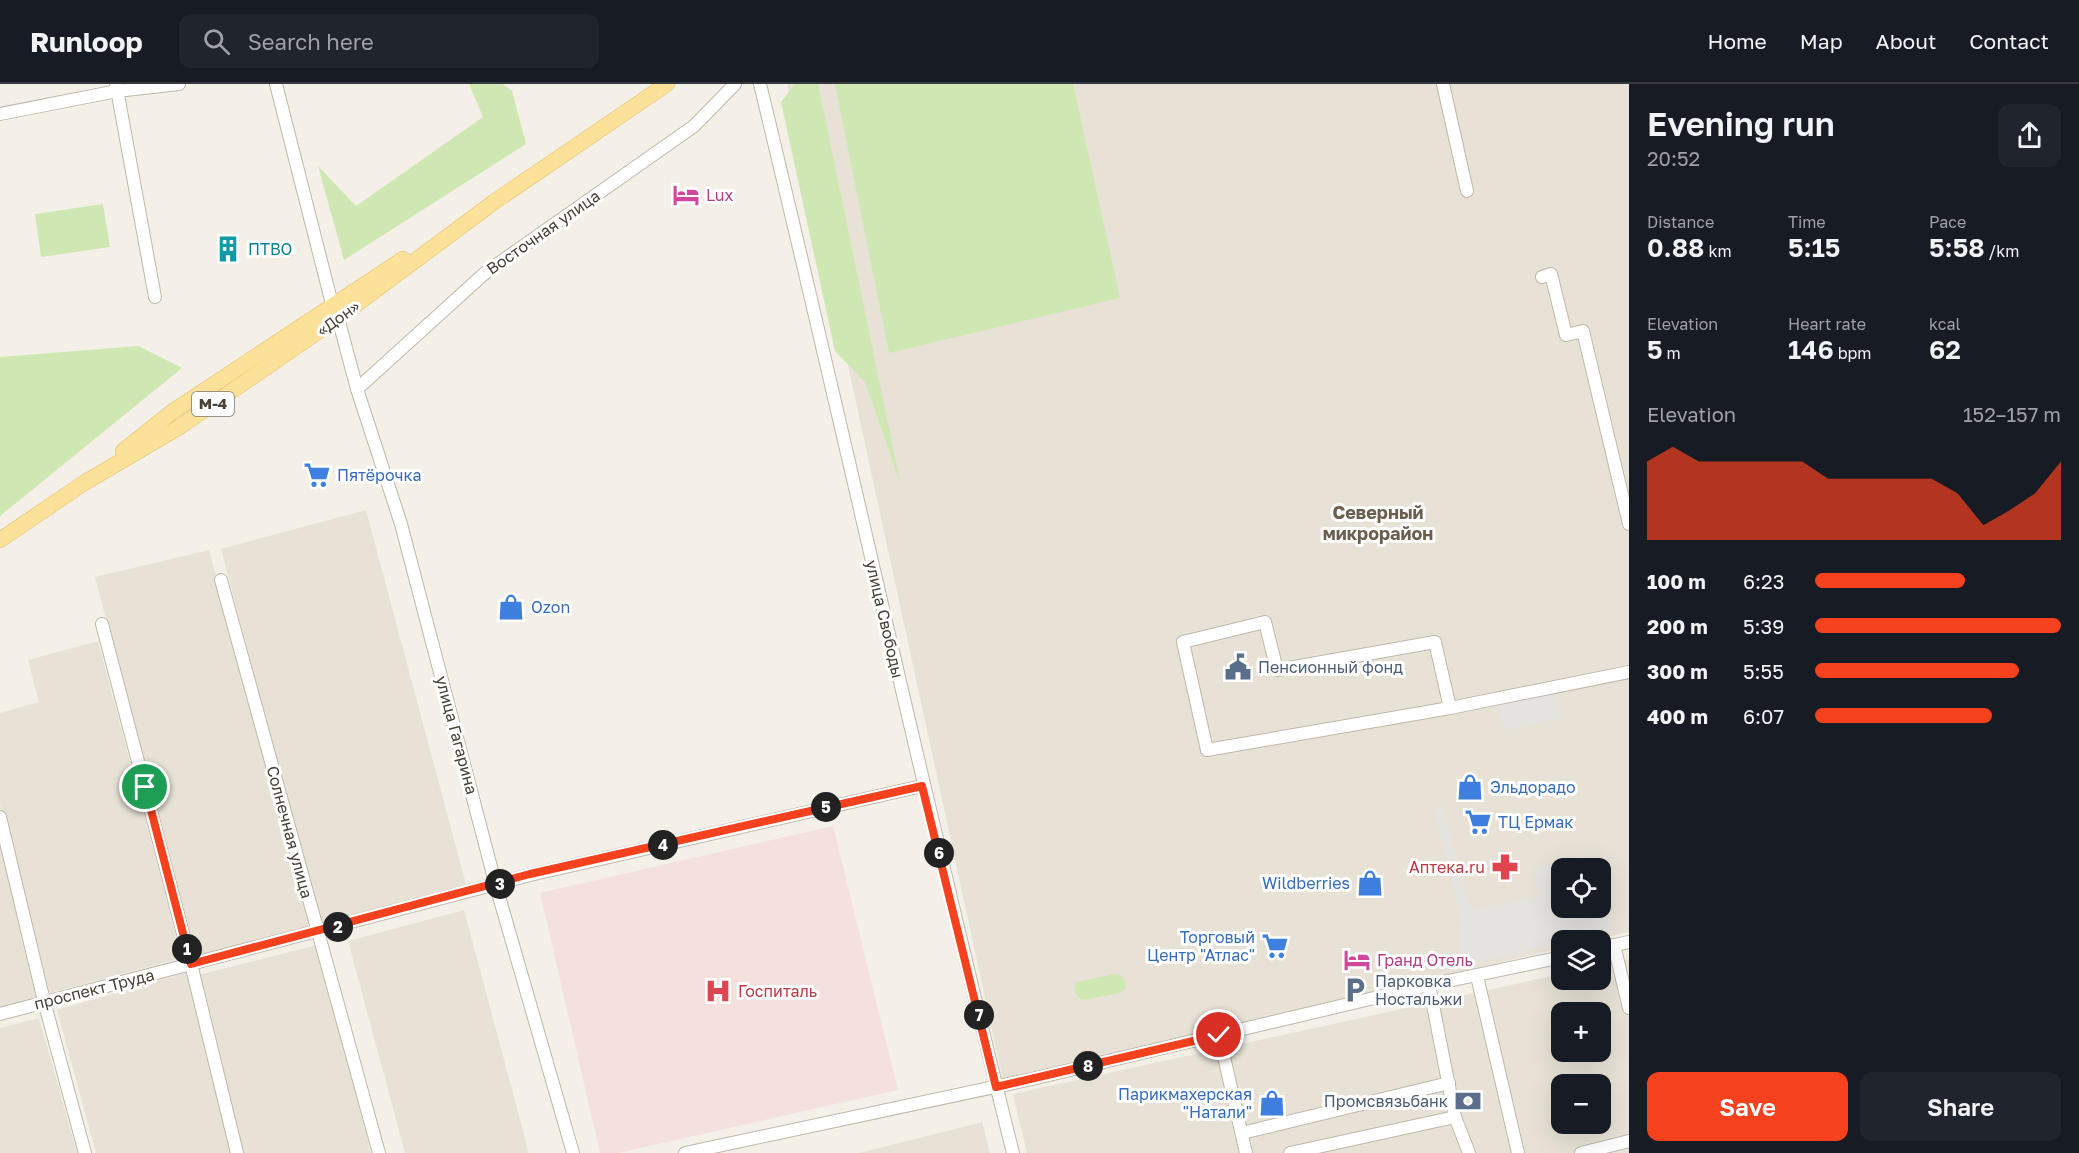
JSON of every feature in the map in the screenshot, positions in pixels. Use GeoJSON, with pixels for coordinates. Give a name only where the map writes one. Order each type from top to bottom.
{"type":"FeatureCollection","features":[{"type":"Feature","properties":{"kind":"main road","name":"«Дон»"},"geometry":{"type":"LineString","coordinates":[[0,540],[84,483],[181,426],[338,318],[494,202],[667,84]]}},
{"type":"Feature","properties":{"kind":"main road"},"geometry":{"type":"LineString","coordinates":[[84,483],[172,412],[332,303],[494,202]]}},
{"type":"Feature","properties":{"kind":"street"},"geometry":{"type":"LineString","coordinates":[[0,114],[116,87],[178,84]]}},
{"type":"Feature","properties":{"kind":"street"},"geometry":{"type":"LineString","coordinates":[[276,84],[332,303]]}},
{"type":"Feature","properties":{"kind":"street","name":"Восточная улица"},"geometry":{"type":"LineString","coordinates":[[357,389],[485,273],[694,126],[735,84]]}},
{"type":"Feature","properties":{"kind":"street","name":"улица Свободы"},"geometry":{"type":"LineString","coordinates":[[760,84],[844,433],[922,786],[1013,1153]]}},
{"type":"Feature","properties":{"kind":"street"},"geometry":{"type":"LineString","coordinates":[[1443,84],[1467,191]]}},
{"type":"Feature","properties":{"kind":"street"},"geometry":{"type":"LineString","coordinates":[[116,87],[155,297]]}},
{"type":"Feature","properties":{"kind":"street"},"geometry":{"type":"LineString","coordinates":[[1542,277],[1551,274],[1566,335],[1583,332],[1629,524]]}},
{"type":"Feature","properties":{"kind":"street","name":"улица Гагарина"},"geometry":{"type":"LineString","coordinates":[[338,318],[357,389],[401,524],[496,886],[573,1153]]}},
{"type":"Feature","properties":{"kind":"street","name":"Солнечная улица"},"geometry":{"type":"LineString","coordinates":[[221,580],[379,1153]]}},
{"type":"Feature","properties":{"kind":"street"},"geometry":{"type":"LineString","coordinates":[[1450,708],[1434,642],[1277,670],[1265,622],[1183,642],[1207,750],[1450,708],[1629,672]]}},
{"type":"Feature","properties":{"kind":"street"},"geometry":{"type":"LineString","coordinates":[[102,624],[191,964],[237,1153]]}},
{"type":"Feature","properties":{"kind":"street","name":"проспект Труда"},"geometry":{"type":"LineString","coordinates":[[0,1014],[496,886],[530,874],[922,786]]}},
{"type":"Feature","properties":{"kind":"street"},"geometry":{"type":"LineString","coordinates":[[0,817],[44,1001],[85,1153]]}},
{"type":"Feature","properties":{"kind":"street"},"geometry":{"type":"LineString","coordinates":[[1611,946],[1629,942]]}},
{"type":"Feature","properties":{"kind":"street"},"geometry":{"type":"LineString","coordinates":[[1614,945],[1629,1008]]}},
{"type":"Feature","properties":{"kind":"street"},"geometry":{"type":"LineString","coordinates":[[685,1153],[735,1148],[1429,985],[1551,959]]}},
{"type":"Feature","properties":{"kind":"street"},"geometry":{"type":"LineString","coordinates":[[1477,976],[1518,1153]]}},
{"type":"Feature","properties":{"kind":"street"},"geometry":{"type":"LineString","coordinates":[[1429,985],[1455,1117],[1469,1153]]}},
{"type":"Feature","properties":{"kind":"street"},"geometry":{"type":"LineString","coordinates":[[1219,1035],[1246,1153]]}},
{"type":"Feature","properties":{"kind":"street"},"geometry":{"type":"LineString","coordinates":[[1242,1133],[1449,1083]]}},
{"type":"Feature","properties":{"kind":"street"},"geometry":{"type":"LineString","coordinates":[[1290,1153],[1455,1117]]}},
{"type":"Feature","properties":{"kind":"street"},"geometry":{"type":"LineString","coordinates":[[1581,1153],[1629,1141]]}},
{"type":"Feature","properties":{"kind":"shaded area","name":"Северный микрорайон"},"geometry":{"type":"Polygon","coordinates":[[[787,84],[1629,84],[1629,932],[1611,936],[1611,930],[1551,930],[1551,950],[1003,1081],[787,84]]]}},
{"type":"Feature","properties":{"kind":"shaded area"},"geometry":{"type":"Polygon","coordinates":[[[366,510],[467,888],[321,928],[221,549],[366,510]]]}},
{"type":"Feature","properties":{"kind":"shaded area"},"geometry":{"type":"Polygon","coordinates":[[[209,550],[314,928],[195,958],[95,577],[209,550]]]}},
{"type":"Feature","properties":{"kind":"shaded area"},"geometry":{"type":"Polygon","coordinates":[[[98,641],[182,958],[50,993],[0,805],[0,713],[39,702],[28,660],[98,641]]]}},
{"type":"Feature","properties":{"kind":"shaded area"},"geometry":{"type":"Polygon","coordinates":[[[1556,691],[1562,717],[1504,731],[1497,705],[1556,691]]]}},
{"type":"Feature","properties":{"kind":"shaded area"},"geometry":{"type":"Polygon","coordinates":[[[1443,806],[1468,902],[1476,910],[1538,896],[1535,869],[1551,865],[1551,918],[1610,918],[1613,931],[1551,930],[1551,945],[1458,967],[1461,917],[1434,810],[1443,806]]]}},
{"type":"Feature","properties":{"kind":"shaded area","name":"Госпиталь"},"geometry":{"type":"Polygon","coordinates":[[[833,826],[898,1090],[618,1153],[600,1153],[540,893],[833,826]]]}},
{"type":"Feature","properties":{"kind":"shaded area"},"geometry":{"type":"Polygon","coordinates":[[[0,846],[40,997],[0,1008],[0,846]]]}},
{"type":"Feature","properties":{"kind":"shaded area"},"geometry":{"type":"Polygon","coordinates":[[[1595,854],[1596,858],[1579,858],[1595,854]]]}},
{"type":"Feature","properties":{"kind":"shaded area"},"geometry":{"type":"Polygon","coordinates":[[[464,910],[529,1153],[405,1153],[348,941],[464,910]]]}},
{"type":"Feature","properties":{"kind":"shaded area"},"geometry":{"type":"Polygon","coordinates":[[[318,945],[371,1153],[243,1153],[198,975],[318,945]]]}},
{"type":"Feature","properties":{"kind":"shaded area"},"geometry":{"type":"Polygon","coordinates":[[[1629,959],[1629,1153],[1027,1153],[1013,1094],[1551,976],[1551,990],[1611,990],[1611,964],[1629,959]]]}},
{"type":"Feature","properties":{"kind":"shaded area"},"geometry":{"type":"Polygon","coordinates":[[[186,972],[231,1153],[96,1153],[57,1010],[186,972]]]}},
{"type":"Feature","properties":{"kind":"shaded area"},"geometry":{"type":"Polygon","coordinates":[[[39,1018],[77,1153],[0,1153],[0,1028],[39,1018]]]}},
{"type":"Feature","properties":{"kind":"shaded area"},"geometry":{"type":"Polygon","coordinates":[[[982,1122],[990,1153],[859,1153],[982,1122]]]}},
{"type":"Feature","properties":{"kind":"green space"},"geometry":{"type":"Polygon","coordinates":[[[469,84],[503,84],[512,91],[526,144],[344,260],[318,166],[356,206],[483,117],[469,84]]]}},
{"type":"Feature","properties":{"kind":"green space"},"geometry":{"type":"Polygon","coordinates":[[[795,84],[818,84],[900,482],[865,382],[835,351],[781,102],[795,84]]]}},
{"type":"Feature","properties":{"kind":"green space"},"geometry":{"type":"Polygon","coordinates":[[[835,84],[1073,84],[1120,298],[889,353],[835,84]]]}},
{"type":"Feature","properties":{"kind":"green space"},"geometry":{"type":"Polygon","coordinates":[[[103,204],[110,247],[41,257],[35,214],[103,204]]]}},
{"type":"Feature","properties":{"kind":"green space"},"geometry":{"type":"Polygon","coordinates":[[[138,346],[182,368],[0,516],[0,357],[138,346]]]}},
{"type":"Feature","properties":{"kind":"green space"},"geometry":{"type":"Polygon","coordinates":[[[1115,974],[1122,976],[1126,983],[1125,989],[1120,993],[1082,1000],[1076,995],[1074,986],[1077,982],[1115,974]]]}},
{"type":"Feature","properties":{"kind":"place","name":"Lux"},"geometry":{"type":"Point","coordinates":[686,195]}},
{"type":"Feature","properties":{"kind":"place","name":"ПТВО"},"geometry":{"type":"Point","coordinates":[228,249]}},
{"type":"Feature","properties":{"kind":"place","name":"Пятёрочка"},"geometry":{"type":"Point","coordinates":[317,475]}},
{"type":"Feature","properties":{"kind":"place","name":"Ozon"},"geometry":{"type":"Point","coordinates":[511,607]}},
{"type":"Feature","properties":{"kind":"place","name":"Пенсионный фонд"},"geometry":{"type":"Point","coordinates":[1238,667]}},
{"type":"Feature","properties":{"kind":"place","name":"Эльдорадо"},"geometry":{"type":"Point","coordinates":[1470,787]}},
{"type":"Feature","properties":{"kind":"place","name":"ТЦ Ермак"},"geometry":{"type":"Point","coordinates":[1478,822]}},
{"type":"Feature","properties":{"kind":"place","name":"Аптека.ru"},"geometry":{"type":"Point","coordinates":[1505,867]}},
{"type":"Feature","properties":{"kind":"place","name":"Wildberries"},"geometry":{"type":"Point","coordinates":[1370,883]}},
{"type":"Feature","properties":{"kind":"place","name":"Торговый Центр \"Атлас\""},"geometry":{"type":"Point","coordinates":[1275,946]}},
{"type":"Feature","properties":{"kind":"place","name":"Гранд Отель"},"geometry":{"type":"Point","coordinates":[1357,960]}},
{"type":"Feature","properties":{"kind":"place","name":"Парковка Ностальжи"},"geometry":{"type":"Point","coordinates":[1355,990]}},
{"type":"Feature","properties":{"kind":"place","name":"Госпиталь"},"geometry":{"type":"Point","coordinates":[718,991]}},
{"type":"Feature","properties":{"kind":"place","name":"Промсвязьбанк"},"geometry":{"type":"Point","coordinates":[1468,1101]}},
{"type":"Feature","properties":{"kind":"place","name":"Парикмахерская \"Натали\""},"geometry":{"type":"Point","coordinates":[1272,1103]}},
{"type":"Feature","properties":{"kind":"district","name":"Северный микрорайон"},"geometry":{"type":"Point","coordinates":[1378,523]}},
{"type":"Feature","properties":{"kind":"route"},"geometry":{"type":"LineString","coordinates":[[145,787],[191,964],[496,886],[530,874],[922,786],[996,1087],[1219,1035]]}}]}
